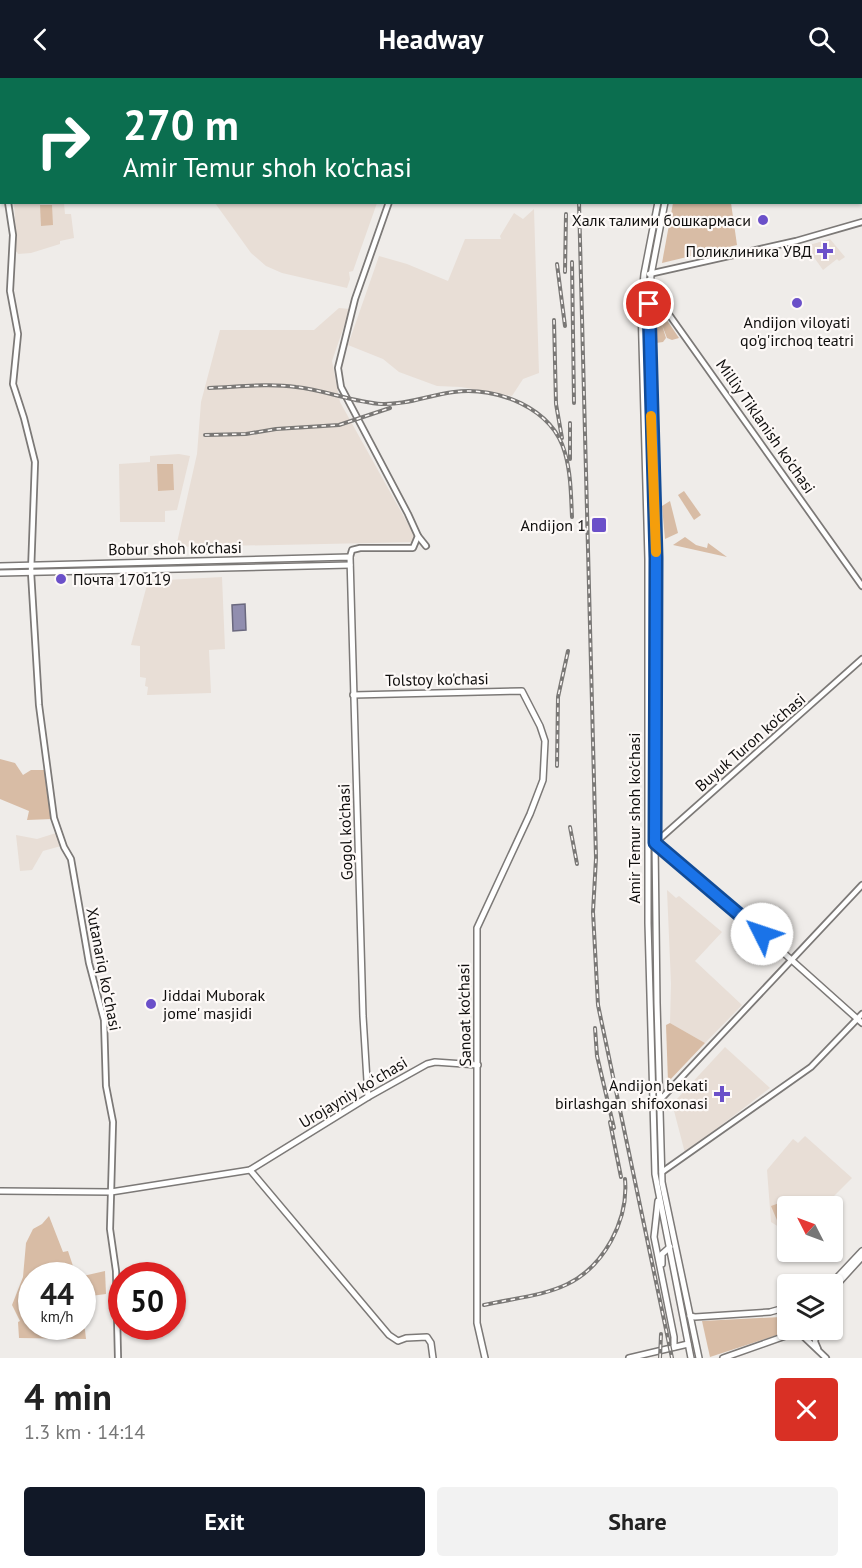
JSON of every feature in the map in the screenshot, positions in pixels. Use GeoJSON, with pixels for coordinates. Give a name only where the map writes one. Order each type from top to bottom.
{"type":"FeatureCollection","features":[{"type":"Feature","properties":{"kind":"main road"},"geometry":{"type":"LineString","coordinates":[[644,274],[658,204]]}},
{"type":"Feature","properties":{"kind":"main road"},"geometry":{"type":"LineString","coordinates":[[651,274],[665,204]]}},
{"type":"Feature","properties":{"kind":"main road","name":"Amir Temur shoh ko'chasi"},"geometry":{"type":"LineString","coordinates":[[644,274],[656,558],[655,843],[662,1172],[671,1247],[691,1358]]}},
{"type":"Feature","properties":{"kind":"main road","name":"Amir Temur shoh ko'chasi"},"geometry":{"type":"LineString","coordinates":[[651,274],[646,290],[642,350],[648,559],[647,843],[655,1174],[699,1358]]}},
{"type":"Feature","properties":{"kind":"main road","name":"Bobur shoh ko'chasi"},"geometry":{"type":"LineString","coordinates":[[0,573],[285,562],[350,557]]}},
{"type":"Feature","properties":{"kind":"main road","name":"Gogol ko'chasi"},"geometry":{"type":"LineString","coordinates":[[350,557],[363,1016],[368,1097]]}},
{"type":"Feature","properties":{"kind":"main road"},"geometry":{"type":"LineString","coordinates":[[648,559],[656,558]]}},
{"type":"Feature","properties":{"kind":"main road","name":"Bobur shoh ko'chasi"},"geometry":{"type":"LineString","coordinates":[[305,561],[350,565]]}},
{"type":"Feature","properties":{"kind":"main road","name":"Bobur shoh ko'chasi"},"geometry":{"type":"LineString","coordinates":[[0,566],[285,562]]}},
{"type":"Feature","properties":{"kind":"main road","name":"Tolstoy ko'chasi"},"geometry":{"type":"LineString","coordinates":[[353,695],[522,691]]}},
{"type":"Feature","properties":{"kind":"main road","name":"Sanoat ko'chasi"},"geometry":{"type":"LineString","coordinates":[[484,1358],[477,1323],[477,928],[530,814],[543,780],[545,741],[522,691]]}},
{"type":"Feature","properties":{"kind":"main road"},"geometry":{"type":"LineString","coordinates":[[647,843],[655,843],[861,1019]]}},
{"type":"Feature","properties":{"kind":"main road","name":"Urоjayniy koʻchasi"},"geometry":{"type":"LineString","coordinates":[[250,1170],[368,1097],[427,1064],[435,1062],[478,1065]]}},
{"type":"Feature","properties":{"kind":"main road"},"geometry":{"type":"LineString","coordinates":[[0,1191],[111,1192],[250,1170],[389,1335],[398,1341],[427,1336],[431,1343],[433,1358]]}},
{"type":"Feature","properties":{"kind":"main road"},"geometry":{"type":"LineString","coordinates":[[659,1197],[654,1237],[674,1347]]}},
{"type":"Feature","properties":{"kind":"main road"},"geometry":{"type":"LineString","coordinates":[[671,1247],[664,1251],[661,1259],[677,1339],[674,1347]]}},
{"type":"Feature","properties":{"kind":"main road"},"geometry":{"type":"LineString","coordinates":[[840,1274],[862,1251]]}},
{"type":"Feature","properties":{"kind":"main road"},"geometry":{"type":"LineString","coordinates":[[843,1278],[862,1257]]}},
{"type":"Feature","properties":{"kind":"main road"},"geometry":{"type":"LineString","coordinates":[[690,1316],[777,1310]]}},
{"type":"Feature","properties":{"kind":"main road"},"geometry":{"type":"LineString","coordinates":[[723,1358],[777,1337]]}},
{"type":"Feature","properties":{"kind":"main road"},"geometry":{"type":"LineString","coordinates":[[629,1358],[688,1344]]}},
{"type":"Feature","properties":{"kind":"street","name":"Xutanariq koʻchasi"},"geometry":{"type":"LineString","coordinates":[[8,204],[13,235],[10,291],[18,334],[13,384],[35,462],[31,572],[39,705],[52,808],[56,827],[71,859],[89,963],[104,1020],[106,1086],[113,1122],[110,1229],[116,1271],[118,1358]]}},
{"type":"Feature","properties":{"kind":"street"},"geometry":{"type":"LineString","coordinates":[[389,204],[355,299],[338,368],[341,387],[418,536],[426,546]]}},
{"type":"Feature","properties":{"kind":"street"},"geometry":{"type":"LineString","coordinates":[[644,274],[796,241],[862,222]]}},
{"type":"Feature","properties":{"kind":"street","name":"Milliy Tiklanish ko'chasi"},"geometry":{"type":"LineString","coordinates":[[646,290],[675,322],[862,586]]}},
{"type":"Feature","properties":{"kind":"street"},"geometry":{"type":"LineString","coordinates":[[350,557],[352,550],[360,548],[413,548],[418,536]]}},
{"type":"Feature","properties":{"kind":"street","name":"Buyuk Turon ko'chasi"},"geometry":{"type":"LineString","coordinates":[[655,843],[862,659]]}},
{"type":"Feature","properties":{"kind":"street"},"geometry":{"type":"LineString","coordinates":[[660,1100],[862,885]]}},
{"type":"Feature","properties":{"kind":"street"},"geometry":{"type":"LineString","coordinates":[[662,1172],[811,1066],[861,1019]]}},
{"type":"Feature","properties":{"kind":"street"},"geometry":{"type":"LineString","coordinates":[[808,1340],[826,1358]]}},
{"type":"Feature","properties":{"kind":"street"},"geometry":{"type":"LineString","coordinates":[[815,1340],[819,1352]]}},
{"type":"Feature","properties":{"kind":"shaded area"},"geometry":{"type":"Polygon","coordinates":[[[14,204],[64,204],[65,214],[71,214],[74,238],[60,241],[60,244],[31,253],[18,254],[14,251],[16,237],[14,204]]]}},
{"type":"Feature","properties":{"kind":"shaded area"},"geometry":{"type":"Polygon","coordinates":[[[216,204],[377,204],[353,271],[349,272],[350,279],[347,288],[282,273],[266,266],[251,253],[216,204]]]}},
{"type":"Feature","properties":{"kind":"shaded area"},"geometry":{"type":"Polygon","coordinates":[[[673,204],[731,204],[737,245],[662,263],[673,204]]]}},
{"type":"Feature","properties":{"kind":"shaded area"},"geometry":{"type":"Polygon","coordinates":[[[40,205],[52,205],[53,225],[41,226],[40,205]]]}},
{"type":"Feature","properties":{"kind":"shaded area"},"geometry":{"type":"Polygon","coordinates":[[[534,209],[539,373],[523,379],[512,396],[461,387],[437,386],[399,372],[383,359],[348,345],[379,256],[407,264],[448,281],[465,239],[501,239],[500,236],[514,213],[523,219],[534,209]]]}},
{"type":"Feature","properties":{"kind":"shaded area","name":"Поликлиника УВД"},"geometry":{"type":"Polygon","coordinates":[[[830,239],[845,257],[839,261],[837,259],[823,270],[806,246],[830,239]]]}},
{"type":"Feature","properties":{"kind":"shaded area"},"geometry":{"type":"Polygon","coordinates":[[[656,304],[679,338],[672,340],[667,338],[662,325],[666,338],[663,342],[656,343],[656,304]]]}},
{"type":"Feature","properties":{"kind":"shaded area"},"geometry":{"type":"Polygon","coordinates":[[[339,308],[350,309],[332,361],[340,402],[418,542],[176,547],[197,454],[201,402],[220,330],[314,330],[339,308]]]}},
{"type":"Feature","properties":{"kind":"shaded area"},"geometry":{"type":"Polygon","coordinates":[[[179,454],[190,456],[177,510],[165,511],[165,522],[120,522],[119,464],[150,462],[150,456],[179,454]]]}},
{"type":"Feature","properties":{"kind":"shaded area"},"geometry":{"type":"Polygon","coordinates":[[[157,464],[173,464],[174,490],[158,491],[157,464]]]}},
{"type":"Feature","properties":{"kind":"shaded area"},"geometry":{"type":"Polygon","coordinates":[[[684,491],[701,515],[694,520],[678,495],[684,491]]]}},
{"type":"Feature","properties":{"kind":"shaded area"},"geometry":{"type":"Polygon","coordinates":[[[670,501],[678,533],[665,539],[662,506],[670,501]]]}},
{"type":"Feature","properties":{"kind":"shaded area"},"geometry":{"type":"Polygon","coordinates":[[[685,537],[696,545],[707,548],[708,543],[727,557],[673,545],[685,537]]]}},
{"type":"Feature","properties":{"kind":"shaded area"},"geometry":{"type":"Polygon","coordinates":[[[222,577],[225,649],[209,650],[211,693],[147,695],[146,678],[140,677],[140,646],[131,645],[148,581],[222,577]]]}},
{"type":"Feature","properties":{"kind":"shaded area"},"geometry":{"type":"Polygon","coordinates":[[[245,604],[246,630],[233,631],[232,605],[245,604]]]}},
{"type":"Feature","properties":{"kind":"shaded area"},"geometry":{"type":"Polygon","coordinates":[[[0,759],[15,763],[23,775],[31,770],[46,770],[52,819],[27,820],[29,811],[0,799],[0,759]]]}},
{"type":"Feature","properties":{"kind":"shaded area"},"geometry":{"type":"Polygon","coordinates":[[[56,833],[61,846],[43,851],[32,870],[20,871],[16,835],[37,839],[56,833]]]}},
{"type":"Feature","properties":{"kind":"shaded area"},"geometry":{"type":"Polygon","coordinates":[[[667,890],[676,898],[679,896],[722,932],[695,961],[742,1005],[705,1043],[670,1023],[671,984],[667,890]]]}},
{"type":"Feature","properties":{"kind":"shaded area"},"geometry":{"type":"Polygon","coordinates":[[[670,1023],[705,1043],[668,1082],[666,1025],[670,1023]]]}},
{"type":"Feature","properties":{"kind":"shaded area","name":"Аndijon bekati birlashgan shifoxonasi"},"geometry":{"type":"Polygon","coordinates":[[[725,1047],[770,1088],[685,1153],[673,1107],[676,1100],[725,1047]]]}},
{"type":"Feature","properties":{"kind":"shaded area"},"geometry":{"type":"Polygon","coordinates":[[[805,1136],[852,1178],[834,1196],[777,1196],[777,1226],[771,1222],[767,1170],[793,1139],[798,1143],[805,1136]]]}},
{"type":"Feature","properties":{"kind":"shaded area"},"geometry":{"type":"Polygon","coordinates":[[[777,1204],[777,1220],[771,1206],[777,1204]]]}},
{"type":"Feature","properties":{"kind":"shaded area"},"geometry":{"type":"Polygon","coordinates":[[[49,1216],[63,1252],[68,1251],[72,1262],[24,1262],[26,1243],[33,1229],[49,1216]]]}},
{"type":"Feature","properties":{"kind":"shaded area"},"geometry":{"type":"Polygon","coordinates":[[[105,1271],[106,1294],[96,1295],[96,1273],[105,1271]]]}},
{"type":"Feature","properties":{"kind":"shaded area"},"geometry":{"type":"Polygon","coordinates":[[[18,1290],[18,1317],[12,1305],[18,1290]]]}},
{"type":"Feature","properties":{"kind":"shaded area"},"geometry":{"type":"Polygon","coordinates":[[[777,1317],[777,1335],[710,1357],[702,1321],[777,1317]]]}},
{"type":"Feature","properties":{"kind":"railway"},"geometry":{"type":"LineString","coordinates":[[579,204],[596,858],[593,912],[598,1005],[672,1358]]}},
{"type":"Feature","properties":{"kind":"railway"},"geometry":{"type":"LineString","coordinates":[[565,272],[566,214]]}},
{"type":"Feature","properties":{"kind":"railway"},"geometry":{"type":"LineString","coordinates":[[572,262],[574,403]]}},
{"type":"Feature","properties":{"kind":"railway"},"geometry":{"type":"LineString","coordinates":[[557,264],[565,326]]}},
{"type":"Feature","properties":{"kind":"railway"},"geometry":{"type":"LineString","coordinates":[[554,320],[556,404],[562,438]]}},
{"type":"Feature","properties":{"kind":"railway"},"geometry":{"type":"LineString","coordinates":[[209,388],[285,386],[382,404],[471,391],[505,397],[536,412],[559,437],[568,469],[572,517]]}},
{"type":"Feature","properties":{"kind":"railway"},"geometry":{"type":"LineString","coordinates":[[205,435],[246,434],[276,429],[339,425],[390,408]]}},
{"type":"Feature","properties":{"kind":"railway"},"geometry":{"type":"LineString","coordinates":[[570,423],[570,459]]}},
{"type":"Feature","properties":{"kind":"railway"},"geometry":{"type":"LineString","coordinates":[[557,766],[558,697],[568,651]]}},
{"type":"Feature","properties":{"kind":"railway"},"geometry":{"type":"LineString","coordinates":[[570,827],[577,864]]}},
{"type":"Feature","properties":{"kind":"railway"},"geometry":{"type":"LineString","coordinates":[[595,1028],[597,1056],[614,1128]]}},
{"type":"Feature","properties":{"kind":"railway"},"geometry":{"type":"LineString","coordinates":[[610,1122],[621,1177]]}},
{"type":"Feature","properties":{"kind":"railway"},"geometry":{"type":"LineString","coordinates":[[484,1305],[557,1289],[586,1272],[599,1259],[618,1226],[623,1211],[625,1179]]}},
{"type":"Feature","properties":{"kind":"railway"},"geometry":{"type":"LineString","coordinates":[[660,1358],[661,1334]]}},
{"type":"Feature","properties":{"kind":"slow traffic"},"geometry":{"type":"LineString","coordinates":[[651,416],[656,552]]}},
{"type":"Feature","properties":{"kind":"place","name":"Халк талими бошкармаси"},"geometry":{"type":"Point","coordinates":[763,220]}},
{"type":"Feature","properties":{"kind":"place","name":"Поликлиника УВД"},"geometry":{"type":"Point","coordinates":[825,251]}},
{"type":"Feature","properties":{"kind":"place","name":"Andijon viloyati qo'g'irchoq teatri"},"geometry":{"type":"Point","coordinates":[797,303]}},
{"type":"Feature","properties":{"kind":"place","name":"Andijon 1"},"geometry":{"type":"Point","coordinates":[599,525]}},
{"type":"Feature","properties":{"kind":"place","name":"Почта 170119"},"geometry":{"type":"Point","coordinates":[61,579]}},
{"type":"Feature","properties":{"kind":"place","name":"Jiddai Muborak jome' masjidi"},"geometry":{"type":"Point","coordinates":[151,1004]}},
{"type":"Feature","properties":{"kind":"place","name":"Аndijon bekati birlashgan shifoxonasi"},"geometry":{"type":"Point","coordinates":[722,1094]}},
{"type":"Feature","properties":{"kind":"route"},"geometry":{"type":"LineString","coordinates":[[649,304],[656,558],[655,843],[762,934]]}}]}
